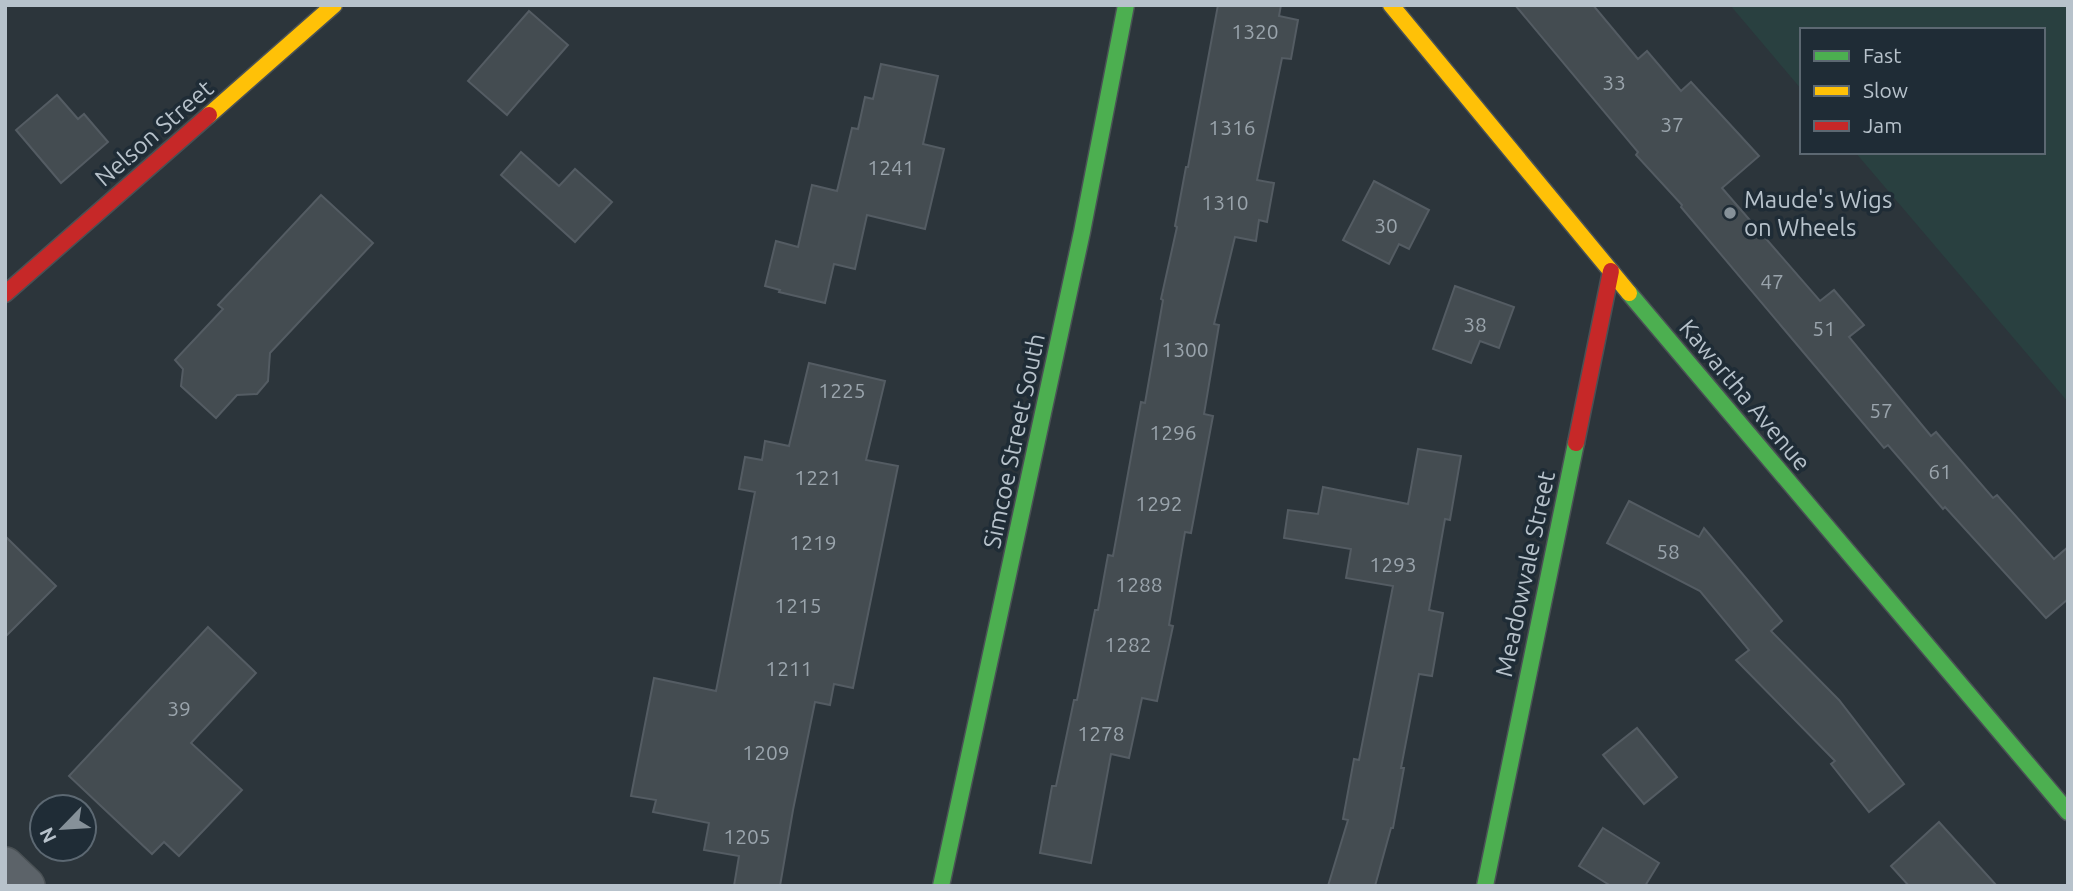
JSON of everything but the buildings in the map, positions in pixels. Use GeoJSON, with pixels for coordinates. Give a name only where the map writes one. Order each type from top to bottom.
{"type":"FeatureCollection","features":[{"type":"Feature","properties":{"kind":"street","name":"Nelson Street"},"geometry":{"type":"LineString","coordinates":[[5,294],[334,5]]}},
{"type":"Feature","properties":{"kind":"street","name":"Simcoe Street South"},"geometry":{"type":"LineString","coordinates":[[941,886],[1079,246],[1126,5]]}},
{"type":"Feature","properties":{"kind":"street","name":"Kawartha Avenue"},"geometry":{"type":"LineString","coordinates":[[1391,5],[1611,271],[2068,812]]}},
{"type":"Feature","properties":{"kind":"street","name":"Meadowvale Street"},"geometry":{"type":"LineString","coordinates":[[1485,886],[1611,271]]}},
{"type":"Feature","properties":{"kind":"street"},"geometry":{"type":"LineString","coordinates":[[5,866],[26,886]]}},
{"type":"Feature","properties":{"kind":"green space"},"geometry":{"type":"Polygon","coordinates":[[[1730,5],[2068,5],[2068,402],[1857,154],[2045,154],[2045,28],[1800,28],[1800,88],[1730,5]]]}},
{"type":"Feature","properties":{"kind":"traffic: fast"},"geometry":{"type":"LineString","coordinates":[[941,886],[1082,232],[1126,5]]}},
{"type":"Feature","properties":{"kind":"traffic: fast"},"geometry":{"type":"LineString","coordinates":[[1629,293],[2068,812]]}},
{"type":"Feature","properties":{"kind":"traffic: fast"},"geometry":{"type":"LineString","coordinates":[[1485,886],[1576,443]]}},
{"type":"Feature","properties":{"kind":"traffic: slow"},"geometry":{"type":"LineString","coordinates":[[209,115],[334,5]]}},
{"type":"Feature","properties":{"kind":"traffic: slow"},"geometry":{"type":"LineString","coordinates":[[1391,5],[1629,293]]}},
{"type":"Feature","properties":{"kind":"traffic: jam"},"geometry":{"type":"LineString","coordinates":[[5,294],[209,115]]}},
{"type":"Feature","properties":{"kind":"traffic: jam"},"geometry":{"type":"LineString","coordinates":[[1576,443],[1611,271]]}},
{"type":"Feature","properties":{"kind":"place","name":"Maude's Wigs on Wheels"},"geometry":{"type":"Point","coordinates":[1730,213]}}]}
